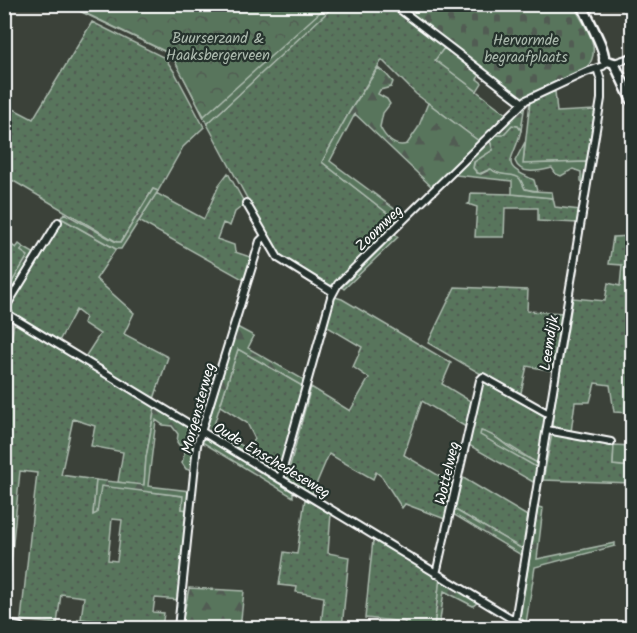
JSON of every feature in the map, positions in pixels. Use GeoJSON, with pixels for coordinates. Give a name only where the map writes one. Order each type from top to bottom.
{"type":"FeatureCollection","features":[{"type":"Feature","properties":{"kind":"main road"},"geometry":{"type":"LineString","coordinates":[[582,4],[587,20],[609,62],[633,101]]}},
{"type":"Feature","properties":{"kind":"main road"},"geometry":{"type":"LineString","coordinates":[[4,625],[20,628]]}},
{"type":"Feature","properties":{"kind":"street"},"geometry":{"type":"LineString","coordinates":[[393,4],[523,103]]}},
{"type":"Feature","properties":{"kind":"street"},"geometry":{"type":"LineString","coordinates":[[609,62],[633,57]]}},
{"type":"Feature","properties":{"kind":"street","name":"Zoomweg"},"geometry":{"type":"LineString","coordinates":[[280,479],[333,292],[523,103],[609,62]]}},
{"type":"Feature","properties":{"kind":"street","name":"Leemdijk"},"geometry":{"type":"LineString","coordinates":[[515,621],[601,99],[601,81],[597,68]]}},
{"type":"Feature","properties":{"kind":"street"},"geometry":{"type":"LineString","coordinates":[[246,203],[273,252],[281,261],[333,292]]}},
{"type":"Feature","properties":{"kind":"street","name":"Oude Enschedeseweg"},"geometry":{"type":"LineString","coordinates":[[58,222],[4,311],[526,628]]}},
{"type":"Feature","properties":{"kind":"street","name":"Morgensterweg"},"geometry":{"type":"LineString","coordinates":[[178,628],[197,445],[260,241],[264,237]]}},
{"type":"Feature","properties":{"kind":"street","name":"Wottelweg"},"geometry":{"type":"LineString","coordinates":[[436,574],[480,381],[483,377],[549,414]]}},
{"type":"Feature","properties":{"kind":"street"},"geometry":{"type":"LineString","coordinates":[[547,430],[611,442]]}},
{"type":"Feature","properties":{"kind":"green space","name":"Buurserzand & Haaksbergerveen"},"geometry":{"type":"Polygon","coordinates":[[[328,4],[204,116],[171,54],[68,5],[328,4]]]}},
{"type":"Feature","properties":{"kind":"green space"},"geometry":{"type":"Polygon","coordinates":[[[335,4],[387,5],[444,48],[436,60],[508,115],[480,142],[416,94],[382,60],[322,162],[399,222],[339,281],[330,286],[280,257],[276,252],[207,124],[335,4]]]}},
{"type":"Feature","properties":{"kind":"green space","name":"Hervormde begraafplaats"},"geometry":{"type":"Polygon","coordinates":[[[405,4],[573,5],[593,44],[592,60],[587,67],[521,100],[402,9],[405,4]]]}},
{"type":"Feature","properties":{"kind":"green space","name":"Buurserzand & Haaksbergerveen"},"geometry":{"type":"Polygon","coordinates":[[[67,5],[335,5],[207,124],[170,54],[67,5]]]}},
{"type":"Feature","properties":{"kind":"green space"},"geometry":{"type":"Polygon","coordinates":[[[92,22],[165,58],[204,127],[183,147],[158,191],[153,189],[121,242],[117,242],[5,176],[5,116],[10,107],[33,119],[92,22]]]}},
{"type":"Feature","properties":{"kind":"green space"},"geometry":{"type":"Polygon","coordinates":[[[444,48],[480,75],[477,79],[482,83],[477,91],[435,60],[444,48]]]}},
{"type":"Feature","properties":{"kind":"green space"},"geometry":{"type":"Polygon","coordinates":[[[378,68],[393,82],[391,87],[380,90],[378,94],[387,99],[390,104],[383,113],[380,127],[391,141],[402,145],[407,144],[418,128],[428,103],[480,142],[433,188],[355,114],[330,161],[404,216],[399,222],[322,162],[350,111],[378,68]]]}},
{"type":"Feature","properties":{"kind":"green space"},"geometry":{"type":"Polygon","coordinates":[[[555,91],[557,112],[595,110],[587,162],[523,164],[530,102],[555,91]]]}},
{"type":"Feature","properties":{"kind":"green space"},"geometry":{"type":"Polygon","coordinates":[[[525,104],[521,130],[518,126],[512,125],[503,135],[496,135],[525,104]]]}},
{"type":"Feature","properties":{"kind":"green space"},"geometry":{"type":"Polygon","coordinates":[[[512,125],[518,126],[521,130],[512,156],[512,166],[534,180],[537,191],[525,189],[520,180],[514,176],[490,169],[479,174],[473,168],[475,160],[493,150],[490,141],[496,135],[503,135],[512,125]]]}},
{"type":"Feature","properties":{"kind":"green space"},"geometry":{"type":"Polygon","coordinates":[[[490,141],[493,150],[474,162],[473,168],[477,173],[481,174],[491,169],[514,176],[520,179],[525,189],[552,192],[553,198],[512,194],[512,181],[455,175],[490,141]]]}},
{"type":"Feature","properties":{"kind":"green space"},"geometry":{"type":"Polygon","coordinates":[[[525,142],[523,164],[587,162],[584,184],[581,181],[581,172],[573,169],[561,176],[556,174],[552,168],[531,171],[521,169],[515,161],[525,142]]]}},
{"type":"Feature","properties":{"kind":"green space"},"geometry":{"type":"Polygon","coordinates":[[[228,173],[245,204],[235,212],[230,226],[223,223],[217,239],[234,245],[235,252],[253,258],[246,281],[139,221],[156,193],[204,219],[219,185],[228,173]]]}},
{"type":"Feature","properties":{"kind":"green space"},"geometry":{"type":"Polygon","coordinates":[[[153,189],[158,191],[121,249],[116,249],[61,218],[64,213],[116,242],[121,242],[153,189]]]}},
{"type":"Feature","properties":{"kind":"green space"},"geometry":{"type":"Polygon","coordinates":[[[471,193],[553,198],[555,207],[580,210],[578,223],[538,221],[538,208],[505,208],[504,237],[475,237],[477,207],[468,204],[471,193]]]}},
{"type":"Feature","properties":{"kind":"green space"},"geometry":{"type":"Polygon","coordinates":[[[61,218],[116,249],[96,279],[134,313],[124,334],[168,357],[154,399],[85,357],[100,334],[83,323],[85,317],[76,310],[59,341],[9,310],[8,308],[61,218]]]}},
{"type":"Feature","properties":{"kind":"green space"},"geometry":{"type":"Polygon","coordinates":[[[395,234],[398,237],[344,289],[342,287],[395,234]]]}},
{"type":"Feature","properties":{"kind":"green space"},"geometry":{"type":"Polygon","coordinates":[[[632,236],[632,413],[614,412],[610,385],[595,383],[590,402],[575,402],[571,432],[556,429],[552,425],[552,420],[573,298],[605,301],[608,283],[620,286],[622,265],[609,264],[613,237],[632,236]]]}},
{"type":"Feature","properties":{"kind":"green space"},"geometry":{"type":"Polygon","coordinates":[[[5,241],[16,248],[19,244],[23,247],[21,251],[28,256],[5,295],[5,241]]]}},
{"type":"Feature","properties":{"kind":"green space"},"geometry":{"type":"Polygon","coordinates":[[[23,247],[35,254],[5,304],[4,295],[28,256],[21,251],[23,247]]]}},
{"type":"Feature","properties":{"kind":"green space"},"geometry":{"type":"Polygon","coordinates":[[[455,287],[528,290],[527,311],[564,313],[554,371],[527,366],[520,397],[428,343],[455,287]]]}},
{"type":"Feature","properties":{"kind":"green space"},"geometry":{"type":"Polygon","coordinates":[[[335,297],[451,363],[442,384],[472,402],[466,427],[422,401],[404,455],[453,484],[445,519],[405,504],[402,508],[382,477],[376,472],[373,479],[329,454],[312,494],[287,477],[311,387],[350,411],[369,378],[353,367],[362,347],[326,326],[335,297]]]}},
{"type":"Feature","properties":{"kind":"green space"},"geometry":{"type":"Polygon","coordinates":[[[14,322],[155,407],[146,458],[144,486],[118,482],[123,452],[91,446],[95,426],[73,419],[61,475],[96,480],[93,515],[100,485],[183,496],[182,509],[189,510],[180,600],[155,598],[153,612],[164,613],[162,628],[81,619],[84,597],[61,594],[57,624],[21,620],[37,473],[20,471],[8,592],[5,591],[4,395],[14,322]],[[112,519],[108,560],[117,561],[122,520],[112,519]]]}},
{"type":"Feature","properties":{"kind":"green space"},"geometry":{"type":"Polygon","coordinates":[[[237,327],[254,336],[248,348],[306,381],[304,387],[238,349],[213,428],[282,470],[278,474],[206,430],[237,327]]]}},
{"type":"Feature","properties":{"kind":"green space"},"geometry":{"type":"Polygon","coordinates":[[[238,349],[304,387],[282,470],[248,449],[255,439],[247,423],[220,406],[238,349]]]}},
{"type":"Feature","properties":{"kind":"green space"},"geometry":{"type":"Polygon","coordinates":[[[485,382],[546,417],[539,464],[481,431],[538,468],[535,483],[467,444],[482,384],[485,382]]]}},
{"type":"Feature","properties":{"kind":"green space"},"geometry":{"type":"Polygon","coordinates":[[[155,407],[195,432],[192,471],[186,469],[182,463],[186,447],[177,442],[178,434],[172,426],[163,425],[156,420],[148,486],[190,491],[189,510],[182,509],[183,496],[101,486],[97,513],[93,515],[96,480],[144,485],[155,407]]]}},
{"type":"Feature","properties":{"kind":"green space"},"geometry":{"type":"Polygon","coordinates":[[[481,431],[492,435],[539,464],[538,468],[480,435],[481,431]]]}},
{"type":"Feature","properties":{"kind":"green space"},"geometry":{"type":"Polygon","coordinates":[[[552,434],[614,445],[613,465],[632,467],[632,483],[543,480],[552,434]]]}},
{"type":"Feature","properties":{"kind":"green space"},"geometry":{"type":"Polygon","coordinates":[[[205,438],[293,492],[293,497],[202,442],[205,438]]]}},
{"type":"Feature","properties":{"kind":"green space"},"geometry":{"type":"Polygon","coordinates":[[[614,445],[632,446],[632,467],[613,465],[614,445]]]}},
{"type":"Feature","properties":{"kind":"green space"},"geometry":{"type":"Polygon","coordinates":[[[460,476],[529,517],[524,550],[452,508],[460,476]]]}},
{"type":"Feature","properties":{"kind":"green space"},"geometry":{"type":"Polygon","coordinates":[[[305,499],[331,514],[328,553],[349,557],[342,628],[321,626],[324,597],[296,592],[297,587],[279,585],[284,552],[297,554],[305,499]]]}},
{"type":"Feature","properties":{"kind":"green space"},"geometry":{"type":"Polygon","coordinates":[[[538,507],[543,508],[537,559],[615,543],[615,546],[535,567],[526,623],[520,617],[538,507]]]}},
{"type":"Feature","properties":{"kind":"green space"},"geometry":{"type":"Polygon","coordinates":[[[452,508],[524,550],[523,556],[451,513],[452,508]]]}},
{"type":"Feature","properties":{"kind":"green space"},"geometry":{"type":"Polygon","coordinates":[[[373,540],[440,578],[434,628],[404,628],[405,622],[365,618],[373,540]]]}},
{"type":"Feature","properties":{"kind":"green space"},"geometry":{"type":"Polygon","coordinates":[[[440,578],[478,602],[473,606],[444,591],[439,628],[434,628],[440,578]]]}},
{"type":"Feature","properties":{"kind":"green space"},"geometry":{"type":"Polygon","coordinates":[[[189,588],[244,591],[240,628],[181,628],[189,588]]]}},
{"type":"Feature","properties":{"kind":"green space"},"geometry":{"type":"Polygon","coordinates":[[[78,619],[152,628],[77,627],[78,619]]]}}]}
